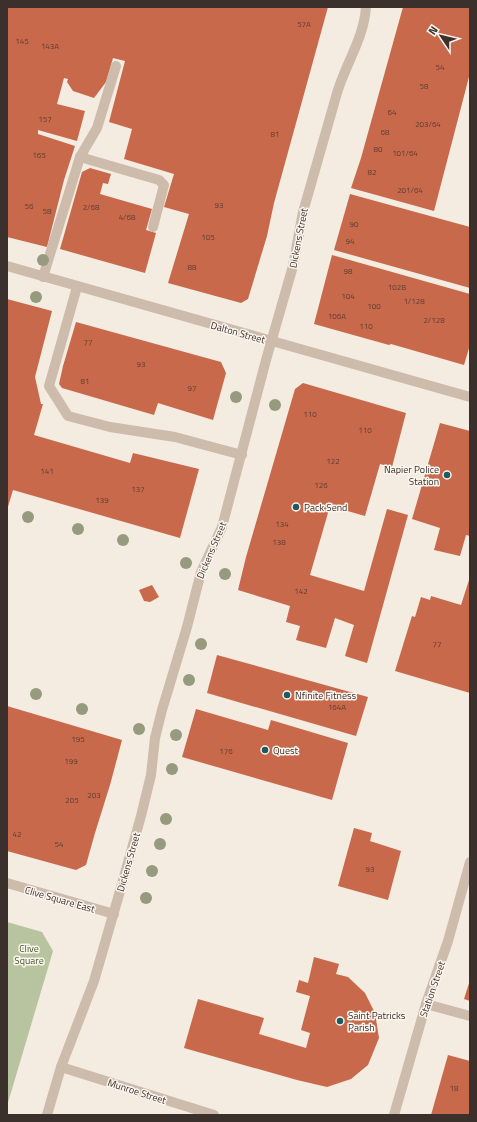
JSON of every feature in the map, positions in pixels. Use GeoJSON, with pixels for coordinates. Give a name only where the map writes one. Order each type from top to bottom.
{"type":"FeatureCollection","features":[{"type":"Feature","properties":{"kind":"street","name":"Dickens Street"},"geometry":{"type":"LineString","coordinates":[[47,1115],[61,1067],[94,981],[114,914],[151,775],[155,738],[162,710],[187,626],[197,583],[222,527],[260,382],[293,266],[303,212],[336,92],[361,34],[366,18],[366,7]]}},
{"type":"Feature","properties":{"kind":"street"},"geometry":{"type":"LineString","coordinates":[[43,277],[80,157],[97,128],[116,66]]}},
{"type":"Feature","properties":{"kind":"street"},"geometry":{"type":"LineString","coordinates":[[80,157],[159,180],[164,185],[153,227]]}},
{"type":"Feature","properties":{"kind":"street","name":"Dalton Street"},"geometry":{"type":"LineString","coordinates":[[7,266],[470,397]]}},
{"type":"Feature","properties":{"kind":"street"},"geometry":{"type":"LineString","coordinates":[[77,287],[49,386],[68,416],[110,427],[175,437],[242,454]]}},
{"type":"Feature","properties":{"kind":"street","name":"Station Street"},"geometry":{"type":"LineString","coordinates":[[394,1115],[426,1004],[448,941],[470,862]]}},
{"type":"Feature","properties":{"kind":"street","name":"Clive Square East"},"geometry":{"type":"LineString","coordinates":[[7,883],[114,914]]}},
{"type":"Feature","properties":{"kind":"street"},"geometry":{"type":"LineString","coordinates":[[426,1004],[470,1016]]}},
{"type":"Feature","properties":{"kind":"street","name":"Munroe Street"},"geometry":{"type":"LineString","coordinates":[[61,1067],[214,1115]]}},
{"type":"Feature","properties":{"kind":"green space","name":"Clive Square"},"geometry":{"type":"Polygon","coordinates":[[[7,922],[42,932],[53,951],[7,1106],[7,922]]]}},
{"type":"Feature","properties":{"kind":"building"},"geometry":{"type":"Polygon","coordinates":[[[7,7],[328,7],[274,203],[267,236],[248,299],[241,303],[168,283],[189,214],[164,207],[174,174],[124,159],[132,129],[109,122],[125,61],[113,58],[106,82],[94,98],[73,91],[67,82],[68,79],[64,78],[57,104],[85,111],[77,141],[38,130],[38,134],[75,146],[64,180],[47,247],[7,237],[7,7]]]}},
{"type":"Feature","properties":{"kind":"building"},"geometry":{"type":"Polygon","coordinates":[[[403,7],[470,7],[470,73],[434,211],[351,188],[361,158],[403,7]]]}},
{"type":"Feature","properties":{"kind":"building"},"geometry":{"type":"Polygon","coordinates":[[[90,168],[111,174],[108,184],[103,183],[100,194],[152,209],[146,230],[156,233],[145,273],[60,249],[82,172],[90,168]]]}},
{"type":"Feature","properties":{"kind":"building"},"geometry":{"type":"Polygon","coordinates":[[[350,194],[470,227],[470,288],[334,250],[350,194]]]}},
{"type":"Feature","properties":{"kind":"building"},"geometry":{"type":"Polygon","coordinates":[[[332,255],[470,294],[470,345],[464,365],[314,324],[332,255]]]}},
{"type":"Feature","properties":{"kind":"building"},"geometry":{"type":"Polygon","coordinates":[[[7,299],[52,311],[35,377],[41,404],[43,404],[34,435],[130,463],[133,453],[199,469],[180,538],[13,490],[7,510],[7,299]]]}},
{"type":"Feature","properties":{"kind":"building"},"geometry":{"type":"Polygon","coordinates":[[[76,322],[221,362],[226,373],[213,420],[158,403],[154,415],[62,388],[59,384],[76,322]]]}},
{"type":"Feature","properties":{"kind":"building"},"geometry":{"type":"Polygon","coordinates":[[[303,383],[406,413],[392,467],[380,464],[365,516],[330,506],[310,575],[364,591],[387,509],[408,515],[367,663],[345,656],[354,625],[335,618],[326,648],[296,640],[300,626],[286,622],[290,606],[238,590],[246,557],[295,389],[303,383]]]}},
{"type":"Feature","properties":{"kind":"building","name":"Napier Police Station"},"geometry":{"type":"Polygon","coordinates":[[[440,423],[470,431],[470,536],[466,535],[460,556],[434,550],[440,528],[412,519],[440,423]]]}},
{"type":"Feature","properties":{"kind":"building"},"geometry":{"type":"Polygon","coordinates":[[[470,577],[470,693],[395,671],[412,616],[415,617],[421,597],[430,600],[431,596],[461,605],[470,577]]]}},
{"type":"Feature","properties":{"kind":"building"},"geometry":{"type":"Polygon","coordinates":[[[152,585],[159,597],[150,602],[144,601],[139,590],[152,585]]]}},
{"type":"Feature","properties":{"kind":"building","name":"Nfinite Fitness"},"geometry":{"type":"Polygon","coordinates":[[[217,655],[368,697],[356,736],[207,693],[217,655]]]}},
{"type":"Feature","properties":{"kind":"building"},"geometry":{"type":"Polygon","coordinates":[[[7,706],[122,740],[86,865],[76,870],[7,851],[7,706]]]}},
{"type":"Feature","properties":{"kind":"building","name":"Quest"},"geometry":{"type":"Polygon","coordinates":[[[196,709],[268,730],[271,720],[348,743],[332,800],[182,757],[196,709]]]}},
{"type":"Feature","properties":{"kind":"building"},"geometry":{"type":"Polygon","coordinates":[[[354,828],[372,833],[370,841],[401,851],[388,900],[338,886],[354,828]]]}},
{"type":"Feature","properties":{"kind":"building"},"geometry":{"type":"Polygon","coordinates":[[[314,957],[339,964],[336,974],[348,977],[365,993],[375,1013],[379,1038],[368,1065],[351,1079],[327,1087],[184,1048],[198,999],[264,1018],[259,1034],[306,1048],[310,1033],[301,1030],[310,996],[296,992],[299,980],[308,983],[314,957]]]}},
{"type":"Feature","properties":{"kind":"building"},"geometry":{"type":"Polygon","coordinates":[[[470,980],[470,1001],[464,999],[470,980]]]}},
{"type":"Feature","properties":{"kind":"building"},"geometry":{"type":"Polygon","coordinates":[[[448,1055],[470,1061],[470,1115],[431,1115],[448,1055]]]}},
{"type":"Feature","properties":{"kind":"place","name":"Napier Police Station"},"geometry":{"type":"Point","coordinates":[447,475]}},
{"type":"Feature","properties":{"kind":"place","name":"Pack Send"},"geometry":{"type":"Point","coordinates":[296,507]}},
{"type":"Feature","properties":{"kind":"place","name":"Nfinite Fitness"},"geometry":{"type":"Point","coordinates":[287,695]}},
{"type":"Feature","properties":{"kind":"place","name":"Quest"},"geometry":{"type":"Point","coordinates":[265,750]}},
{"type":"Feature","properties":{"kind":"place","name":"Saint Patricks Parish"},"geometry":{"type":"Point","coordinates":[340,1021]}}]}
